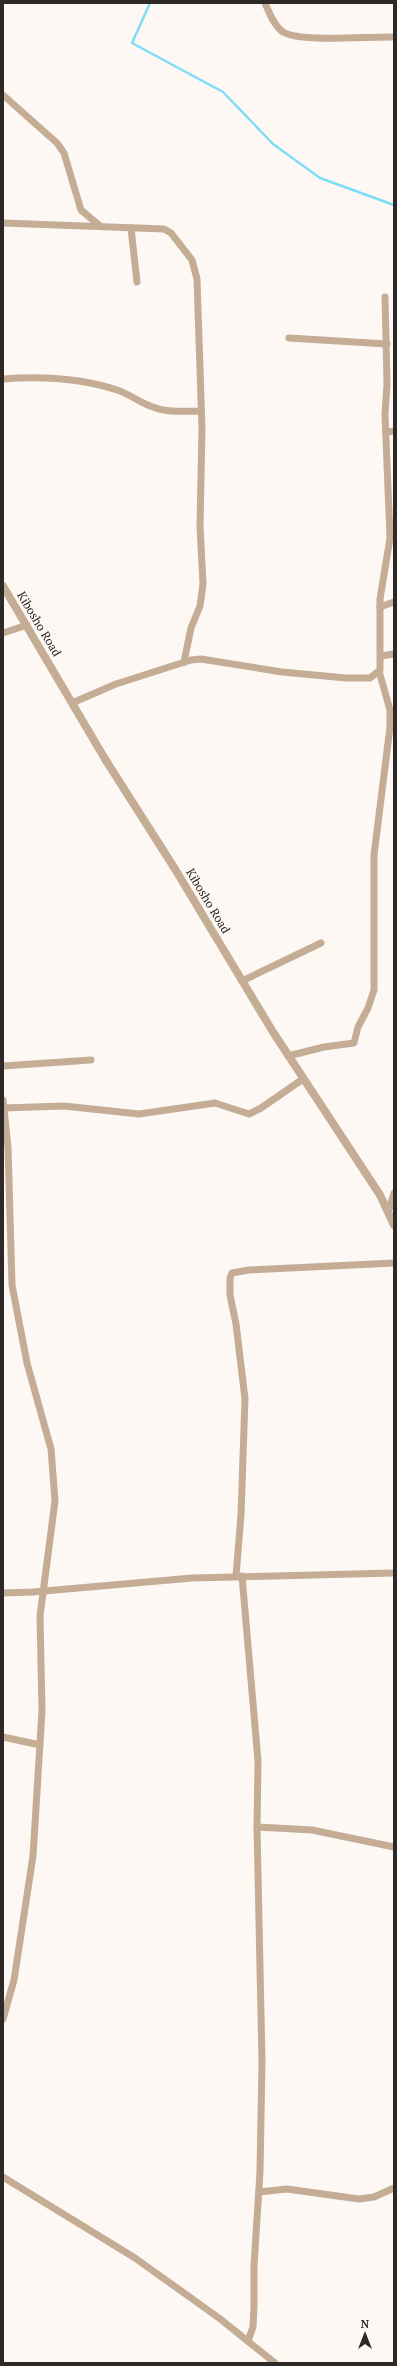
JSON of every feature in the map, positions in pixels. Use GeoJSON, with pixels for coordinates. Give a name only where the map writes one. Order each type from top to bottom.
{"type":"FeatureCollection","features":[{"type":"Feature","properties":{"kind":"street"},"geometry":{"type":"LineString","coordinates":[[265,3],[277,26],[283,32],[294,35],[308,38],[394,37]]}},
{"type":"Feature","properties":{"kind":"street"},"geometry":{"type":"LineString","coordinates":[[3,95],[58,143],[64,153],[81,210],[100,226]]}},
{"type":"Feature","properties":{"kind":"street"},"geometry":{"type":"LineString","coordinates":[[3,223],[164,229],[171,233],[192,260],[197,279],[201,411],[200,526],[203,592],[191,628],[184,662]]}},
{"type":"Feature","properties":{"kind":"street"},"geometry":{"type":"LineString","coordinates":[[131,228],[137,282]]}},
{"type":"Feature","properties":{"kind":"street"},"geometry":{"type":"LineString","coordinates":[[288,1056],[324,1047],[354,1043],[358,1027],[368,1008],[374,990],[374,855],[390,727],[390,710],[379,671],[381,656],[380,607],[390,538],[386,432],[387,344],[385,297]]}},
{"type":"Feature","properties":{"kind":"street"},"geometry":{"type":"LineString","coordinates":[[289,338],[387,344]]}},
{"type":"Feature","properties":{"kind":"street"},"geometry":{"type":"LineString","coordinates":[[3,379],[62,378],[118,390],[136,397],[152,407],[163,410],[201,411]]}},
{"type":"Feature","properties":{"kind":"street"},"geometry":{"type":"LineString","coordinates":[[386,432],[394,431]]}},
{"type":"Feature","properties":{"kind":"street","name":"Kibosho Road"},"geometry":{"type":"LineString","coordinates":[[3,586],[72,703],[288,1056],[389,1210],[394,1225]]}},
{"type":"Feature","properties":{"kind":"street"},"geometry":{"type":"LineString","coordinates":[[380,607],[394,602]]}},
{"type":"Feature","properties":{"kind":"street"},"geometry":{"type":"LineString","coordinates":[[3,633],[26,625]]}},
{"type":"Feature","properties":{"kind":"street"},"geometry":{"type":"LineString","coordinates":[[381,656],[394,654]]}},
{"type":"Feature","properties":{"kind":"street"},"geometry":{"type":"LineString","coordinates":[[72,703],[116,684],[184,662],[201,659],[282,672],[346,678],[370,678],[379,671]]}},
{"type":"Feature","properties":{"kind":"street"},"geometry":{"type":"LineString","coordinates":[[242,981],[321,943]]}},
{"type":"Feature","properties":{"kind":"street"},"geometry":{"type":"LineString","coordinates":[[3,1066],[91,1060]]}},
{"type":"Feature","properties":{"kind":"street"},"geometry":{"type":"LineString","coordinates":[[3,2019],[4,2010],[14,1980],[34,1856],[40,1745],[42,1592],[53,1528],[55,1477],[51,1449],[27,1363],[12,1285],[3,1104],[64,1106],[139,1114],[216,1103],[249,1114],[261,1108],[303,1079]]}},
{"type":"Feature","properties":{"kind":"street"},"geometry":{"type":"LineString","coordinates":[[389,1210],[394,1193]]}},
{"type":"Feature","properties":{"kind":"street"},"geometry":{"type":"LineString","coordinates":[[248,2341],[253,2327],[259,2192],[262,2061],[257,1827],[258,1761],[239,1576],[245,1399],[236,1324],[230,1295],[230,1278],[232,1273],[394,1263]]}},
{"type":"Feature","properties":{"kind":"street"},"geometry":{"type":"LineString","coordinates":[[3,1593],[42,1592],[129,1582],[239,1576],[394,1573]]}},
{"type":"Feature","properties":{"kind":"street"},"geometry":{"type":"LineString","coordinates":[[3,1737],[40,1745]]}},
{"type":"Feature","properties":{"kind":"street"},"geometry":{"type":"LineString","coordinates":[[257,1827],[312,1830],[394,1846]]}},
{"type":"Feature","properties":{"kind":"street"},"geometry":{"type":"LineString","coordinates":[[3,2177],[135,2258],[248,2341],[275,2363]]}},
{"type":"Feature","properties":{"kind":"street"},"geometry":{"type":"LineString","coordinates":[[259,2192],[287,2190],[359,2198],[374,2197],[394,2188]]}},
{"type":"Feature","properties":{"kind":"waterway"},"geometry":{"type":"LineString","coordinates":[[150,3],[132,43],[223,92],[273,144],[320,178],[394,205]]}}]}
